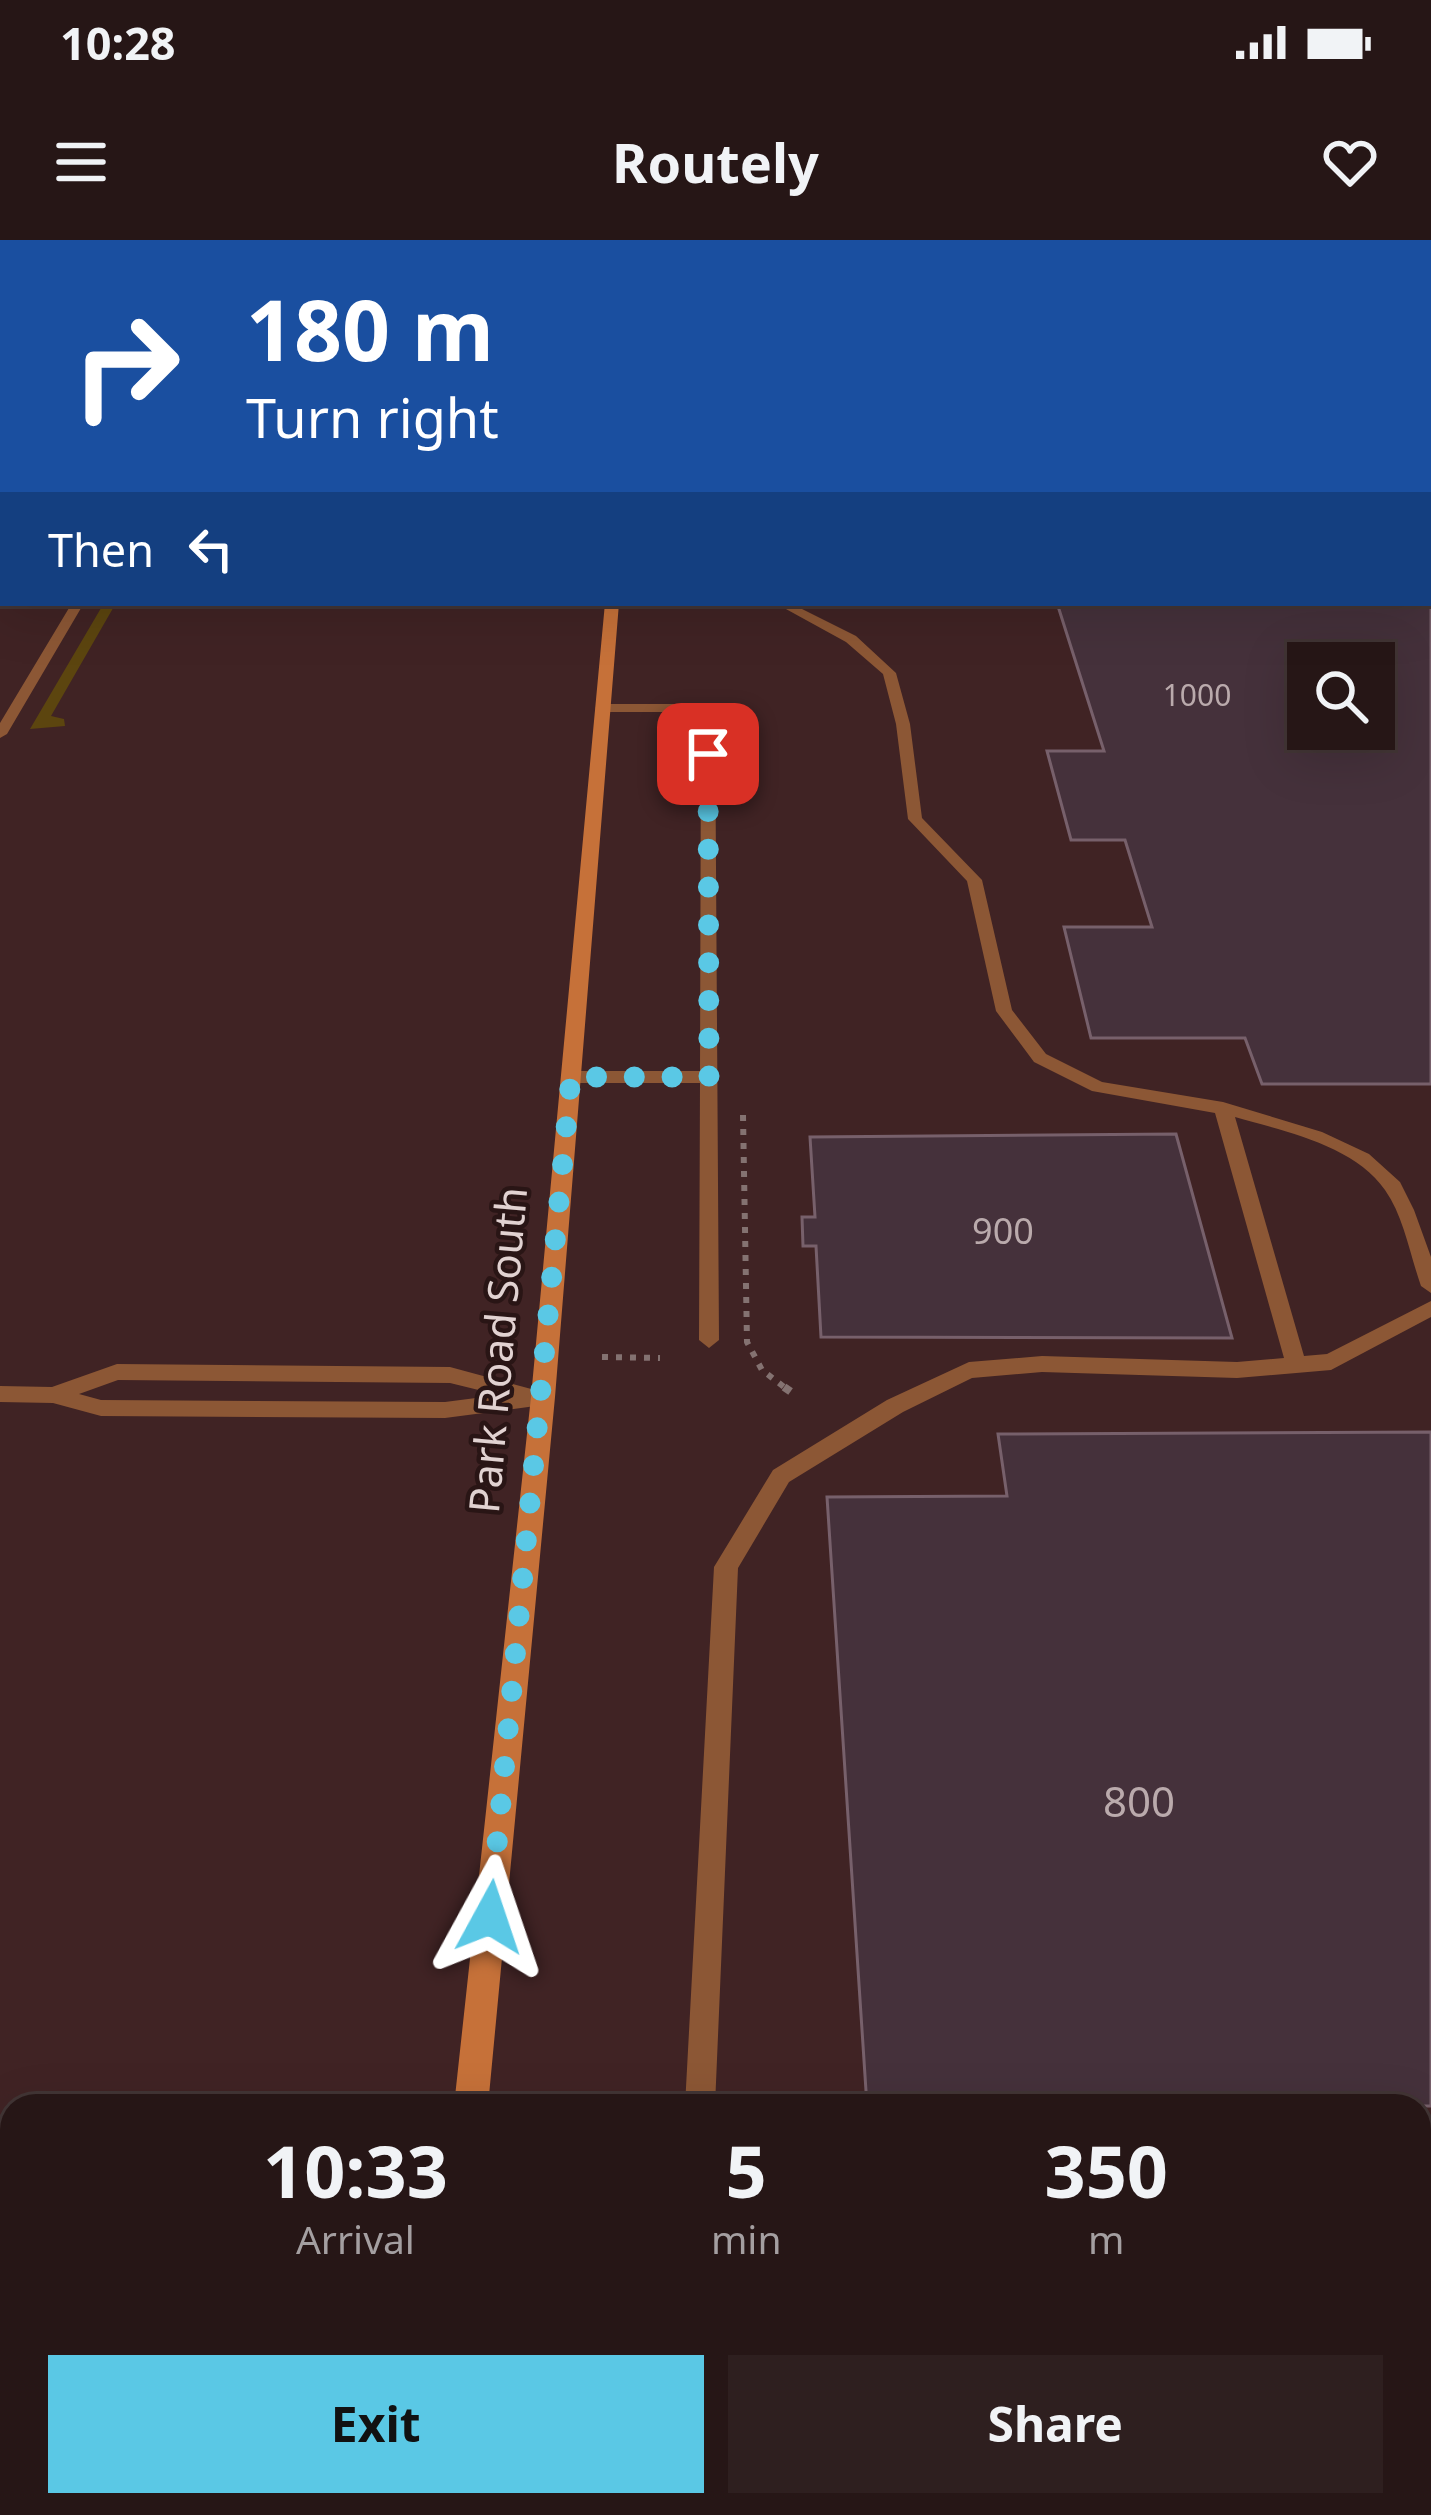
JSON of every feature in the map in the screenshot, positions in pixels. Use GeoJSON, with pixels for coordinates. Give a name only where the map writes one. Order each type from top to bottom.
{"type":"FeatureCollection","features":[{"type":"Feature","properties":{"kind":"main road","name":"Park Road South"},"geometry":{"type":"LineString","coordinates":[[472,2094],[543,1397],[612,606]]}},
{"type":"Feature","properties":{"kind":"lane"},"geometry":{"type":"LineString","coordinates":[[0,734],[76,606]]}},
{"type":"Feature","properties":{"kind":"lane"},"geometry":{"type":"LineString","coordinates":[[788,606],[851,639],[889,673],[903,724],[915,819],[974,880],[1004,1011],[1040,1058],[1098,1087],[1223,1108],[1306,1131],[1354,1156],[1392,1184],[1431,1286]]}},
{"type":"Feature","properties":{"kind":"lane"},"geometry":{"type":"LineString","coordinates":[[602,708],[708,708],[709,1340]]}},
{"type":"Feature","properties":{"kind":"lane"},"geometry":{"type":"LineString","coordinates":[[571,1077],[709,1077]]}},
{"type":"Feature","properties":{"kind":"lane"},"geometry":{"type":"LineString","coordinates":[[1223,1108],[1296,1365]]}},
{"type":"Feature","properties":{"kind":"lane"},"geometry":{"type":"LineString","coordinates":[[701,2094],[726,1567],[781,1476],[895,1406],[969,1370],[1042,1364],[1237,1370],[1331,1362],[1431,1308]]}},
{"type":"Feature","properties":{"kind":"lane"},"geometry":{"type":"LineString","coordinates":[[53,1395],[117,1372],[450,1375],[543,1397]]}},
{"type":"Feature","properties":{"kind":"lane"},"geometry":{"type":"LineString","coordinates":[[0,1394],[53,1395],[101,1408],[422,1410],[543,1397]]}},
{"type":"Feature","properties":{"kind":"path"},"geometry":{"type":"LineString","coordinates":[[743,1115],[748,1342],[761,1370],[797,1396]]}},
{"type":"Feature","properties":{"kind":"path"},"geometry":{"type":"LineString","coordinates":[[602,1357],[660,1358]]}},
{"type":"Feature","properties":{"kind":"shaded area"},"geometry":{"type":"Polygon","coordinates":[[[0,606],[1431,606],[1431,2094],[0,2094],[0,606]]]}},
{"type":"Feature","properties":{"kind":"shaded area"},"geometry":{"type":"Polygon","coordinates":[[[102,606],[114,606],[51,716],[64,719],[65,726],[30,729],[102,606]]]}},
{"type":"Feature","properties":{"kind":"building"},"geometry":{"type":"Polygon","coordinates":[[[1058,606],[1431,606],[1431,1084],[1262,1084],[1245,1038],[1091,1038],[1064,927],[1152,927],[1125,840],[1071,840],[1047,751],[1104,751],[1058,606]]]}},
{"type":"Feature","properties":{"kind":"building"},"geometry":{"type":"Polygon","coordinates":[[[1176,1134],[1232,1338],[821,1337],[816,1246],[803,1246],[802,1217],[815,1217],[810,1137],[1176,1134]]]}},
{"type":"Feature","properties":{"kind":"building"},"geometry":{"type":"Polygon","coordinates":[[[1431,1432],[1431,2094],[866,2094],[827,1497],[1007,1496],[998,1434],[1431,1432]]]}},
{"type":"Feature","properties":{"kind":"route"},"geometry":{"type":"LineString","coordinates":[[490,1917],[571,1077],[709,1077],[708,754]]}}]}
